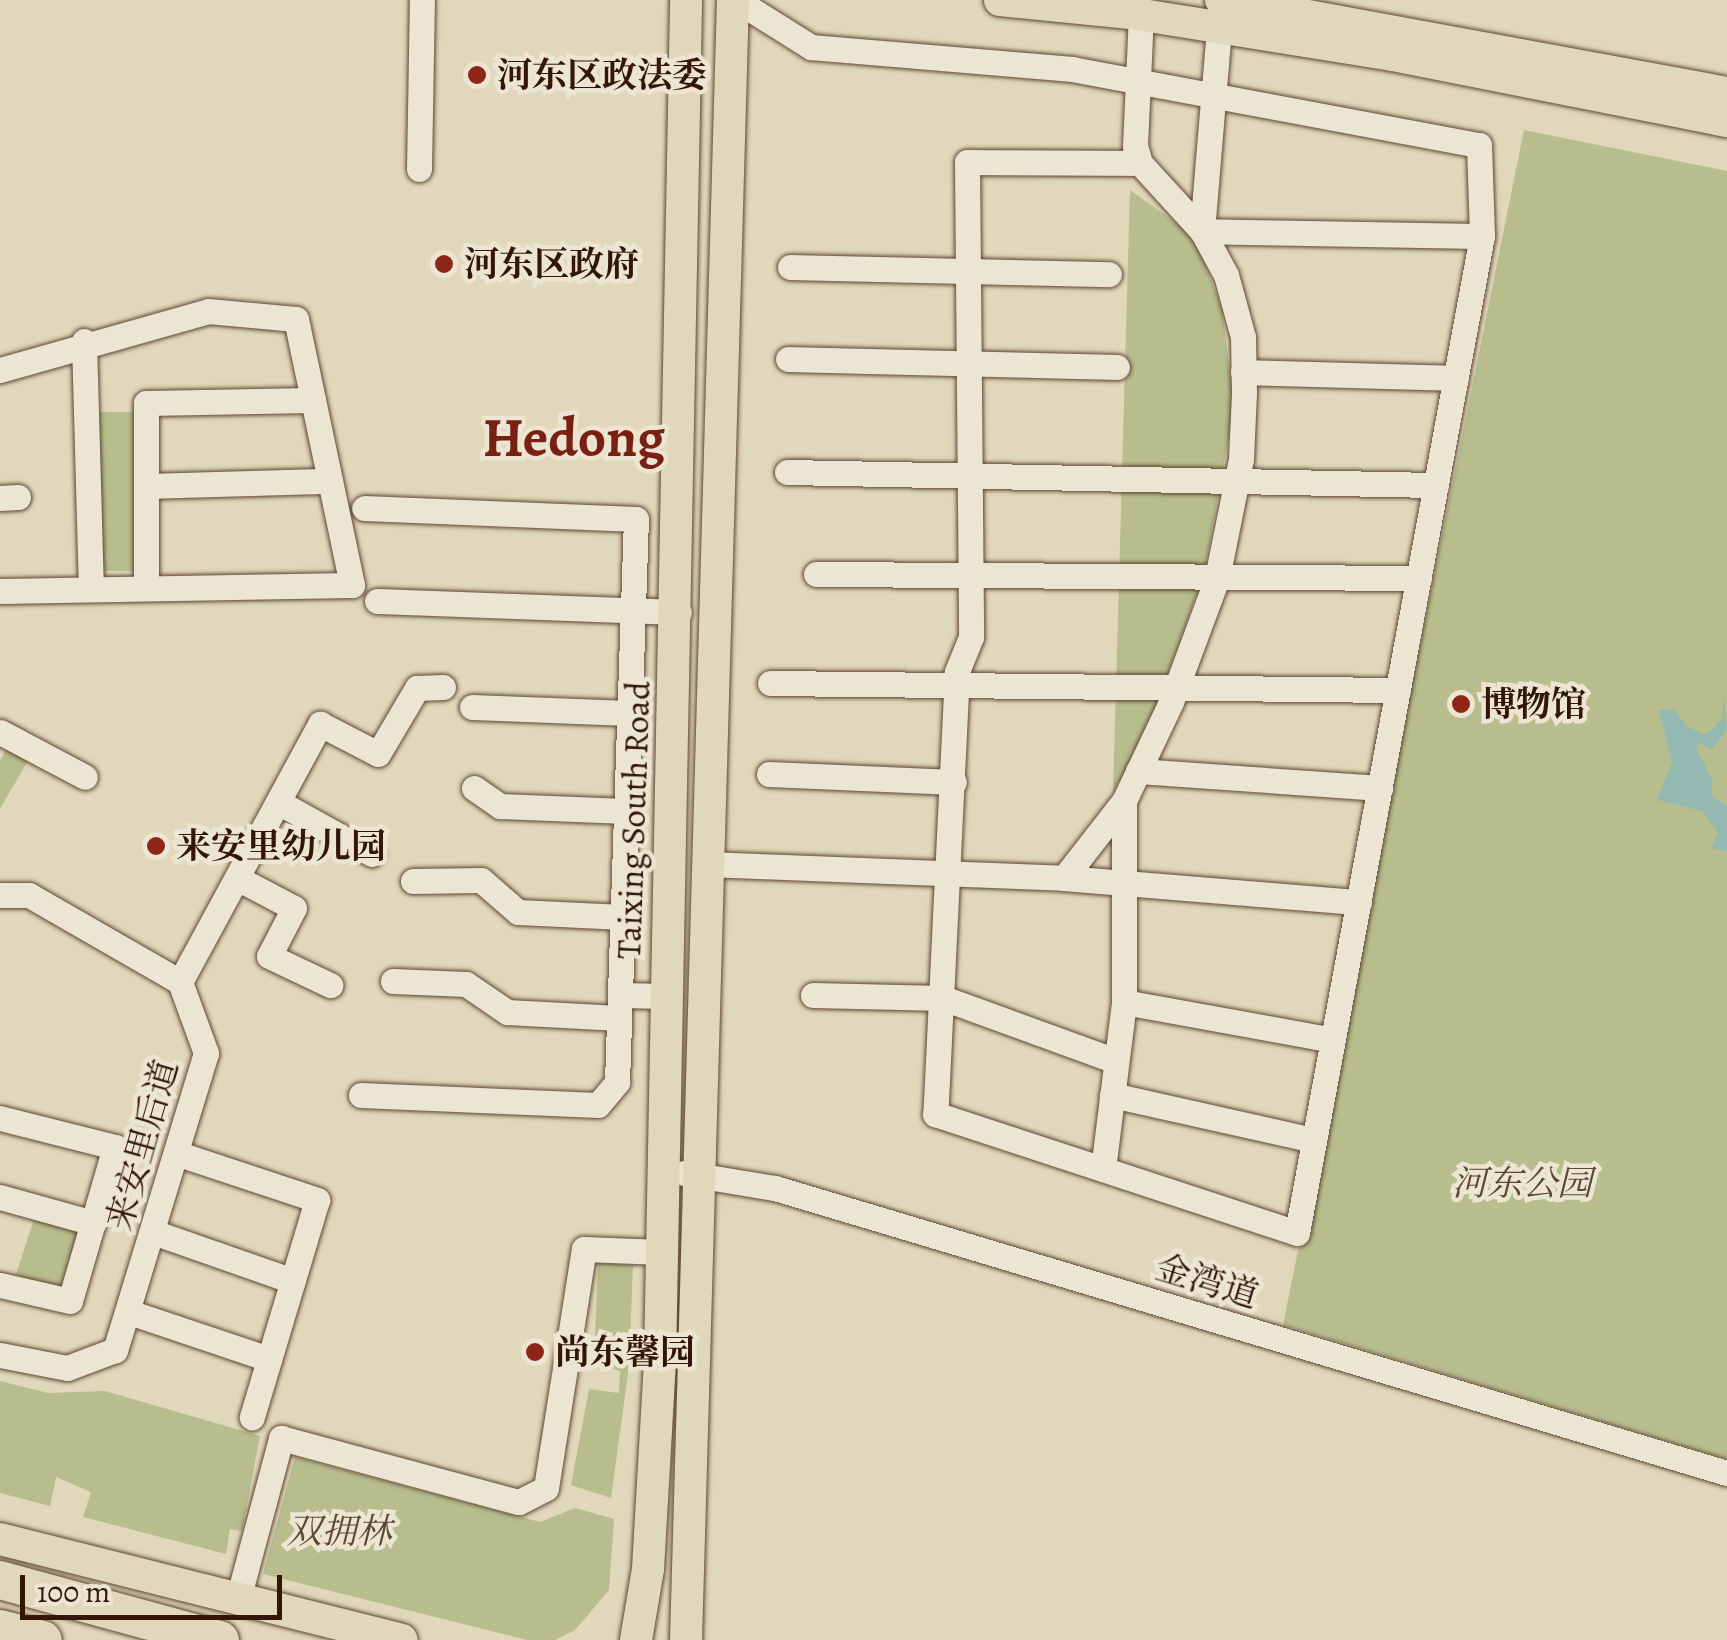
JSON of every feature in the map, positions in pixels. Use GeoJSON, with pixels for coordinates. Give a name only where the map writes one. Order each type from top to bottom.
{"type":"FeatureCollection","features":[{"type":"Feature","properties":{"kind":"highway"},"geometry":{"type":"LineString","coordinates":[[0,1580],[220,1640]]}},
{"type":"Feature","properties":{"kind":"highway"},"geometry":{"type":"LineString","coordinates":[[0,1630],[43,1640]]}},
{"type":"Feature","properties":{"kind":"main road","name":"Taixing South Road"},"geometry":{"type":"LineString","coordinates":[[686,0],[678,612],[668,996],[679,1173],[686,1640]]}},
{"type":"Feature","properties":{"kind":"main road","name":"Taixing South Road"},"geometry":{"type":"LineString","coordinates":[[636,1640],[648,1569],[662,1252],[679,1173],[706,864],[734,0]]}},
{"type":"Feature","properties":{"kind":"main road"},"geometry":{"type":"LineString","coordinates":[[1000,0],[1141,14],[1220,14],[1727,93]]}},
{"type":"Feature","properties":{"kind":"main road"},"geometry":{"type":"LineString","coordinates":[[1220,14],[1727,120]]}},
{"type":"Feature","properties":{"kind":"main road"},"geometry":{"type":"LineString","coordinates":[[0,1539],[402,1640]]}},
{"type":"Feature","properties":{"kind":"street"},"geometry":{"type":"LineString","coordinates":[[419,170],[422,0]]}},
{"type":"Feature","properties":{"kind":"street"},"geometry":{"type":"LineString","coordinates":[[734,0],[811,48],[1138,79],[1479,145],[1482,236],[1297,1233],[935,1114],[951,872],[957,684],[970,637],[967,162],[1140,163]]}},
{"type":"Feature","properties":{"kind":"street"},"geometry":{"type":"LineString","coordinates":[[1064,878],[1124,800],[1178,684],[1217,578],[1236,479],[1243,337],[1226,274],[1202,231],[1140,163],[1141,14]]}},
{"type":"Feature","properties":{"kind":"street"},"geometry":{"type":"LineString","coordinates":[[1202,231],[1220,14]]}},
{"type":"Feature","properties":{"kind":"street"},"geometry":{"type":"LineString","coordinates":[[1202,231],[1482,236]]}},
{"type":"Feature","properties":{"kind":"street"},"geometry":{"type":"LineString","coordinates":[[790,267],[1108,274]]}},
{"type":"Feature","properties":{"kind":"street"},"geometry":{"type":"LineString","coordinates":[[0,370],[84,341],[208,311],[296,319],[352,585],[0,591]]}},
{"type":"Feature","properties":{"kind":"street"},"geometry":{"type":"LineString","coordinates":[[84,341],[91,589]]}},
{"type":"Feature","properties":{"kind":"street"},"geometry":{"type":"LineString","coordinates":[[788,359],[1117,367]]}},
{"type":"Feature","properties":{"kind":"street"},"geometry":{"type":"LineString","coordinates":[[1243,372],[1456,378]]}},
{"type":"Feature","properties":{"kind":"street"},"geometry":{"type":"LineString","coordinates":[[146,588],[146,403],[313,400]]}},
{"type":"Feature","properties":{"kind":"street"},"geometry":{"type":"LineString","coordinates":[[787,472],[1436,485]]}},
{"type":"Feature","properties":{"kind":"street"},"geometry":{"type":"LineString","coordinates":[[146,486],[330,481]]}},
{"type":"Feature","properties":{"kind":"street"},"geometry":{"type":"LineString","coordinates":[[361,1095],[598,1105],[618,1082],[636,518],[364,508]]}},
{"type":"Feature","properties":{"kind":"street"},"geometry":{"type":"LineString","coordinates":[[816,574],[1418,578]]}},
{"type":"Feature","properties":{"kind":"street"},"geometry":{"type":"LineString","coordinates":[[377,601],[678,612]]}},
{"type":"Feature","properties":{"kind":"street"},"geometry":{"type":"LineString","coordinates":[[770,683],[1178,684],[1398,690]]}},
{"type":"Feature","properties":{"kind":"street"},"geometry":{"type":"LineString","coordinates":[[0,895],[29,895],[180,982],[320,724],[378,754],[417,688],[443,687]]}},
{"type":"Feature","properties":{"kind":"street"},"geometry":{"type":"LineString","coordinates":[[472,707],[630,714]]}},
{"type":"Feature","properties":{"kind":"street"},"geometry":{"type":"LineString","coordinates":[[0,732],[85,777]]}},
{"type":"Feature","properties":{"kind":"street"},"geometry":{"type":"LineString","coordinates":[[1138,771],[1380,788]]}},
{"type":"Feature","properties":{"kind":"street"},"geometry":{"type":"LineString","coordinates":[[769,774],[954,782]]}},
{"type":"Feature","properties":{"kind":"street"},"geometry":{"type":"LineString","coordinates":[[474,788],[500,806],[626,811]]}},
{"type":"Feature","properties":{"kind":"street"},"geometry":{"type":"LineString","coordinates":[[1103,1169],[1124,1002],[1124,800]]}},
{"type":"Feature","properties":{"kind":"street"},"geometry":{"type":"LineString","coordinates":[[278,802],[372,854]]}},
{"type":"Feature","properties":{"kind":"street"},"geometry":{"type":"LineString","coordinates":[[706,864],[1064,878],[1124,886],[1358,902]]}},
{"type":"Feature","properties":{"kind":"street"},"geometry":{"type":"LineString","coordinates":[[237,878],[294,908],[269,956],[330,985]]}},
{"type":"Feature","properties":{"kind":"street"},"geometry":{"type":"LineString","coordinates":[[413,881],[482,880],[518,912],[623,917]]}},
{"type":"Feature","properties":{"kind":"street"},"geometry":{"type":"LineString","coordinates":[[392,981],[466,984],[507,1012],[620,1007],[668,996]]}},
{"type":"Feature","properties":{"kind":"street","name":"来安里后道"},"geometry":{"type":"LineString","coordinates":[[0,1355],[66,1368],[116,1350],[206,1053],[180,982]]}},
{"type":"Feature","properties":{"kind":"street"},"geometry":{"type":"LineString","coordinates":[[813,995],[943,998],[1116,1061]]}},
{"type":"Feature","properties":{"kind":"street"},"geometry":{"type":"LineString","coordinates":[[1124,1002],[1333,1040]]}},
{"type":"Feature","properties":{"kind":"street"},"geometry":{"type":"LineString","coordinates":[[1112,1096],[1314,1140]]}},
{"type":"Feature","properties":{"kind":"street"},"geometry":{"type":"LineString","coordinates":[[0,1118],[115,1146],[70,1301],[0,1285]]}},
{"type":"Feature","properties":{"kind":"street"},"geometry":{"type":"LineString","coordinates":[[176,1153],[317,1200],[252,1417]]}},
{"type":"Feature","properties":{"kind":"street","name":"金湾道"},"geometry":{"type":"LineString","coordinates":[[679,1173],[775,1188],[1727,1473]]}},
{"type":"Feature","properties":{"kind":"street"},"geometry":{"type":"LineString","coordinates":[[0,1197],[93,1223]]}},
{"type":"Feature","properties":{"kind":"street"},"geometry":{"type":"LineString","coordinates":[[153,1232],[293,1281]]}},
{"type":"Feature","properties":{"kind":"street"},"geometry":{"type":"LineString","coordinates":[[238,1600],[280,1438],[519,1502],[546,1488],[584,1249],[662,1252]]}},
{"type":"Feature","properties":{"kind":"street"},"geometry":{"type":"LineString","coordinates":[[129,1312],[269,1360]]}},
{"type":"Feature","properties":{"kind":"green space","name":"河东公园"},"geometry":{"type":"Polygon","coordinates":[[[1524,130],[1727,171],[1727,1459],[1283,1325],[1524,130]]]}},
{"type":"Feature","properties":{"kind":"green space"},"geometry":{"type":"Polygon","coordinates":[[[1130,190],[1195,236],[1222,309],[1234,407],[1204,574],[1143,742],[1113,792],[1130,190]]]}},
{"type":"Feature","properties":{"kind":"green space"},"geometry":{"type":"Polygon","coordinates":[[[98,412],[142,412],[142,571],[98,571],[98,412]]]}},
{"type":"Feature","properties":{"kind":"green space"},"geometry":{"type":"Polygon","coordinates":[[[9,744],[30,757],[0,809],[0,761],[9,744]]]}},
{"type":"Feature","properties":{"kind":"green space"},"geometry":{"type":"Polygon","coordinates":[[[35,1216],[79,1230],[60,1289],[16,1275],[35,1216]]]}},
{"type":"Feature","properties":{"kind":"green space"},"geometry":{"type":"Polygon","coordinates":[[[598,1263],[633,1265],[629,1366],[611,1498],[571,1485],[589,1389],[619,1393],[620,1371],[594,1362],[598,1263]]]}},
{"type":"Feature","properties":{"kind":"green space"},"geometry":{"type":"Polygon","coordinates":[[[0,1381],[48,1393],[105,1391],[260,1436],[242,1531],[230,1529],[226,1554],[83,1517],[91,1492],[56,1477],[50,1506],[0,1493],[0,1381]]]}},
{"type":"Feature","properties":{"kind":"green space","name":"双拥林"},"geometry":{"type":"Polygon","coordinates":[[[295,1457],[540,1522],[575,1508],[614,1519],[609,1590],[575,1630],[555,1640],[527,1640],[263,1574],[295,1457]]]}},
{"type":"Feature","properties":{"kind":"water"},"geometry":{"type":"Polygon","coordinates":[[[1723,692],[1727,729],[1712,749],[1698,743],[1697,750],[1713,781],[1711,796],[1727,806],[1727,851],[1712,848],[1718,832],[1702,811],[1657,800],[1672,762],[1659,710],[1675,710],[1686,726],[1706,735],[1723,718],[1723,692]]]}},
{"type":"Feature","properties":{"kind":"place","name":"河东区政法委"},"geometry":{"type":"Point","coordinates":[477,75]}},
{"type":"Feature","properties":{"kind":"place","name":"河东区政府"},"geometry":{"type":"Point","coordinates":[444,264]}},
{"type":"Feature","properties":{"kind":"place","name":"博物馆"},"geometry":{"type":"Point","coordinates":[1461,704]}},
{"type":"Feature","properties":{"kind":"place","name":"来安里幼儿园"},"geometry":{"type":"Point","coordinates":[156,846]}},
{"type":"Feature","properties":{"kind":"place","name":"尚东馨园"},"geometry":{"type":"Point","coordinates":[535,1352]}},
{"type":"Feature","properties":{"kind":"district","name":"Hedong"},"geometry":{"type":"Point","coordinates":[574,438]}}]}
